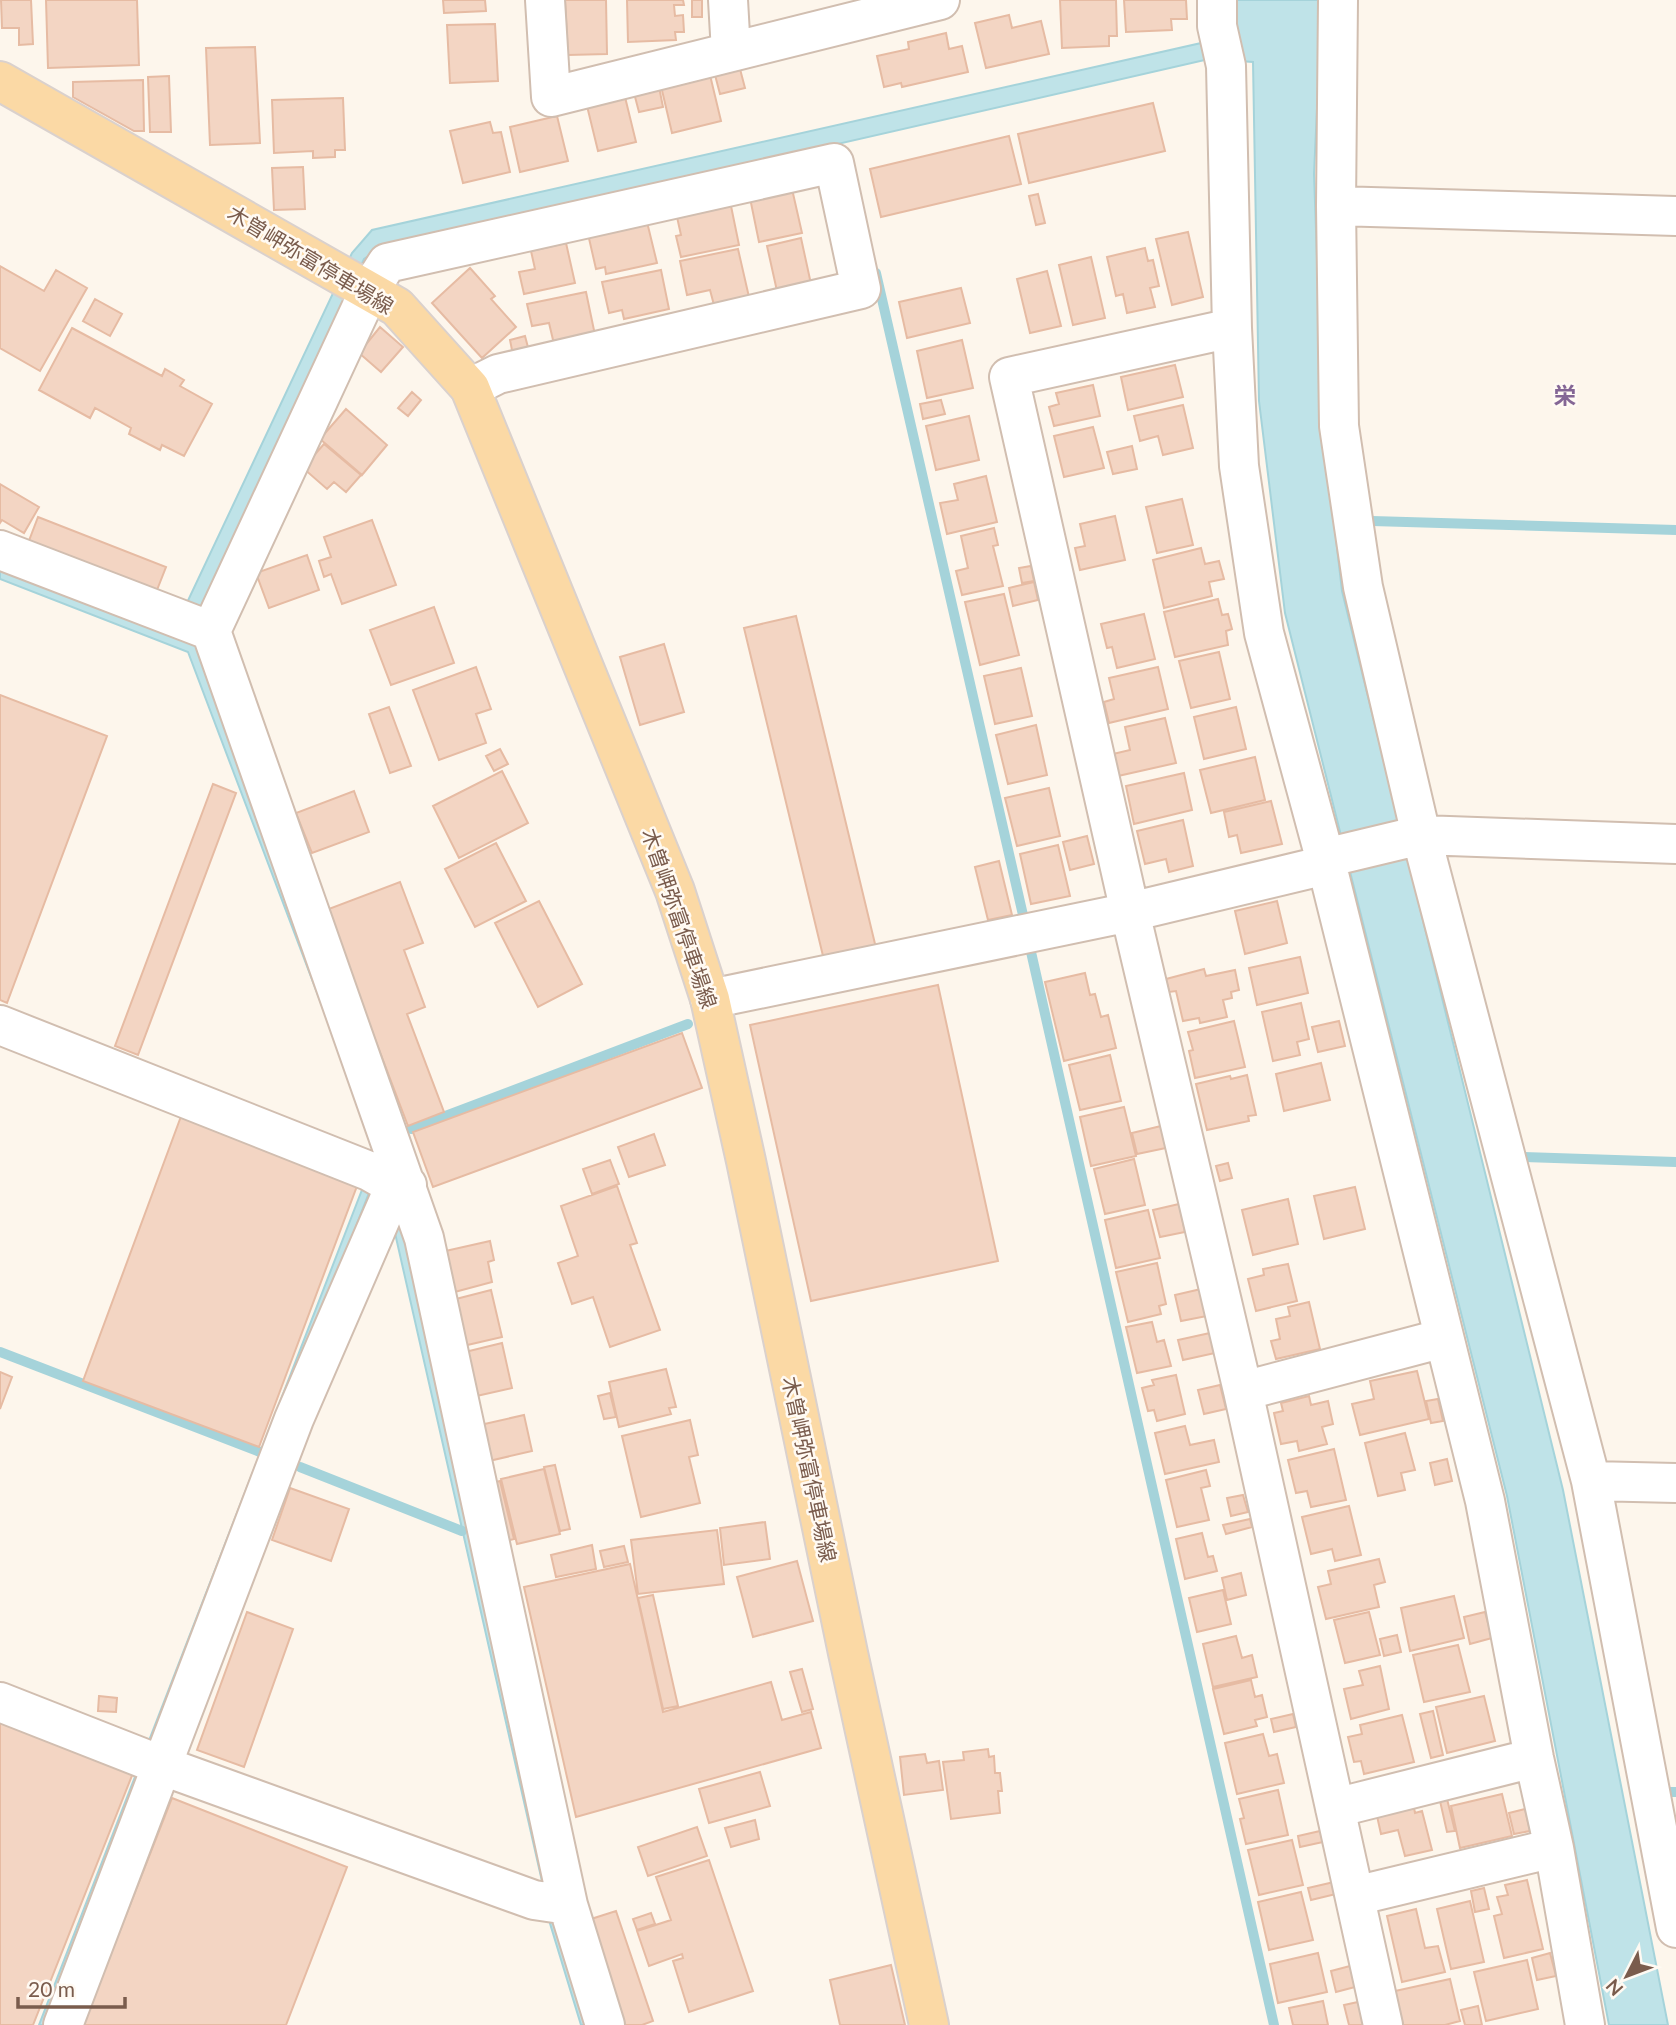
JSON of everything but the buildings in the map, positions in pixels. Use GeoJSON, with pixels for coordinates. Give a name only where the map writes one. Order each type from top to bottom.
{"type":"FeatureCollection","features":[{"type":"Feature","properties":{"kind":"main road","name":"木曽岬弥富停車場線"},"geometry":{"type":"LineString","coordinates":[[0,81],[397,307],[470,388],[675,891],[710,999],[929,2025]]}},
{"type":"Feature","properties":{"kind":"street"},"geometry":{"type":"LineString","coordinates":[[545,0],[551,97],[731,52],[845,11],[940,0]]}},
{"type":"Feature","properties":{"kind":"street"},"geometry":{"type":"LineString","coordinates":[[728,0],[731,52]]}},
{"type":"Feature","properties":{"kind":"street"},"geometry":{"type":"LineString","coordinates":[[1338,0],[1336,206],[1339,426],[1363,587],[1417,836],[1591,1481],[1676,1928]]}},
{"type":"Feature","properties":{"kind":"street"},"geometry":{"type":"LineString","coordinates":[[1217,13],[1226,66],[1232,328],[1240,466],[1264,633],[1330,859],[1485,1501],[1554,1848],[1584,2025]]}},
{"type":"Feature","properties":{"kind":"street"},"geometry":{"type":"LineString","coordinates":[[470,388],[498,374],[861,289],[834,163],[387,263],[354,282],[196,625],[390,1186],[424,1238],[555,1903],[605,2025]]}},
{"type":"Feature","properties":{"kind":"street"},"geometry":{"type":"LineString","coordinates":[[1336,206],[1676,216]]}},
{"type":"Feature","properties":{"kind":"street"},"geometry":{"type":"LineString","coordinates":[[1232,328],[1009,377],[1130,912],[1243,1391],[1383,2025]]}},
{"type":"Feature","properties":{"kind":"street"},"geometry":{"type":"LineString","coordinates":[[0,550],[196,625]]}},
{"type":"Feature","properties":{"kind":"street"},"geometry":{"type":"LineString","coordinates":[[710,999],[1130,912],[1417,836],[1676,844]]}},
{"type":"Feature","properties":{"kind":"street"},"geometry":{"type":"LineString","coordinates":[[0,1025],[390,1186]]}},
{"type":"Feature","properties":{"kind":"street"},"geometry":{"type":"LineString","coordinates":[[63,2025],[152,1761],[390,1186]]}},
{"type":"Feature","properties":{"kind":"street"},"geometry":{"type":"LineString","coordinates":[[1243,1391],[1444,1338]]}},
{"type":"Feature","properties":{"kind":"street"},"geometry":{"type":"LineString","coordinates":[[1591,1481],[1676,1483]]}},
{"type":"Feature","properties":{"kind":"street"},"geometry":{"type":"LineString","coordinates":[[0,1702],[152,1761],[555,1903]]}},
{"type":"Feature","properties":{"kind":"street"},"geometry":{"type":"LineString","coordinates":[[1335,1808],[1534,1758]]}},
{"type":"Feature","properties":{"kind":"street"},"geometry":{"type":"LineString","coordinates":[[1355,1896],[1554,1848]]}},
{"type":"Feature","properties":{"kind":"water"},"geometry":{"type":"Polygon","coordinates":[[[1232,0],[1322,0],[1314,174],[1323,426],[1342,591],[1563,1490],[1668,2025],[1609,2025],[1507,1496],[1285,613],[1259,401],[1253,62],[1209,59],[379,249],[364,259],[195,631],[388,1146],[593,2025],[581,2025],[548,1917],[385,1189],[372,1185],[47,2025],[39,2025],[377,1151],[188,652],[0,579],[0,567],[176,626],[352,253],[372,230],[1201,43],[1232,0]]]}},
{"type":"Feature","properties":{"kind":"waterway"},"geometry":{"type":"LineString","coordinates":[[876,273],[1023,915]]}},
{"type":"Feature","properties":{"kind":"waterway"},"geometry":{"type":"LineString","coordinates":[[1372,521],[1676,530]]}},
{"type":"Feature","properties":{"kind":"waterway"},"geometry":{"type":"LineString","coordinates":[[1031,952],[1274,2025]]}},
{"type":"Feature","properties":{"kind":"waterway"},"geometry":{"type":"LineString","coordinates":[[411,1129],[688,1024]]}},
{"type":"Feature","properties":{"kind":"waterway"},"geometry":{"type":"LineString","coordinates":[[1523,1157],[1676,1162]]}},
{"type":"Feature","properties":{"kind":"waterway"},"geometry":{"type":"LineString","coordinates":[[0,1352],[260,1452]]}},
{"type":"Feature","properties":{"kind":"waterway"},"geometry":{"type":"LineString","coordinates":[[300,1467],[462,1531]]}},
{"type":"Feature","properties":{"kind":"waterway"},"geometry":{"type":"LineString","coordinates":[[1669,1792],[1676,1792]]}},
{"type":"Feature","properties":{"kind":"district","name":"栄"},"geometry":{"type":"Point","coordinates":[1565,395]}}]}
